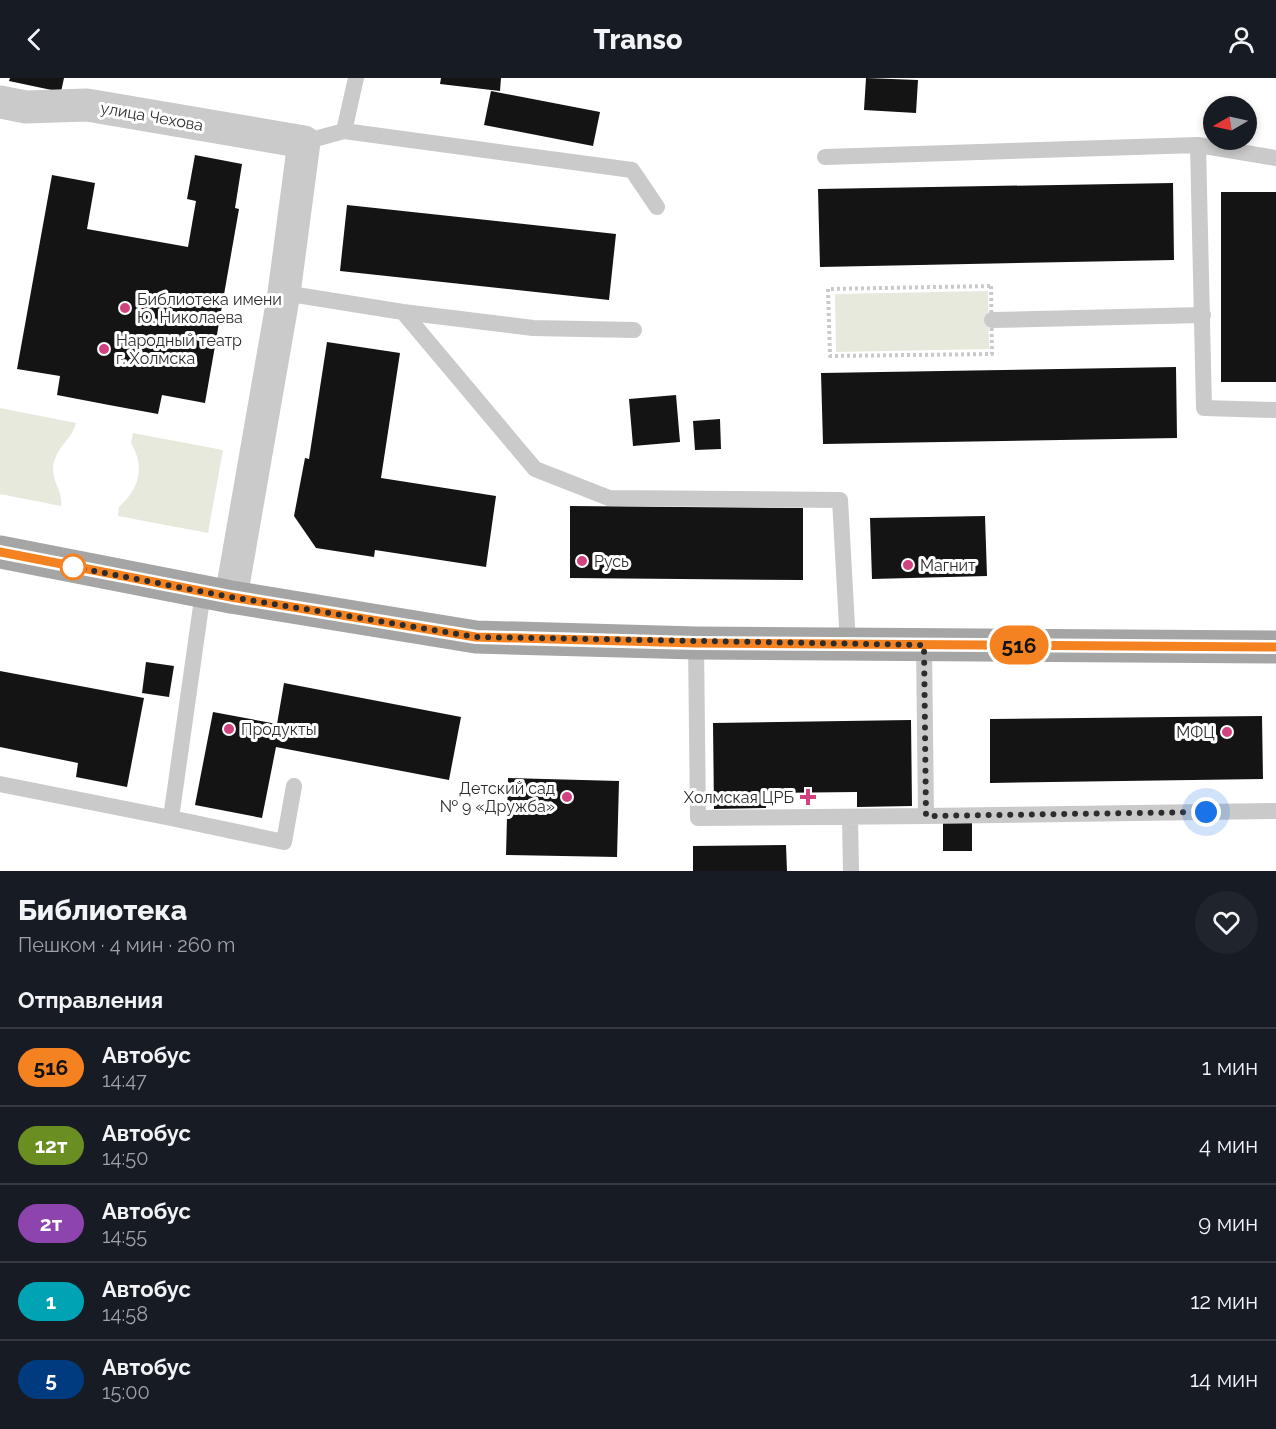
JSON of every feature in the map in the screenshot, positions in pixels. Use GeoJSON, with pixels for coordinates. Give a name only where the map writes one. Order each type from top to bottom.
{"type":"FeatureCollection","features":[{"type":"Feature","properties":{"kind":"main road"},"geometry":{"type":"LineString","coordinates":[[0,552],[217,595],[476,637],[696,643],[1276,647]]}},
{"type":"Feature","properties":{"kind":"street","name":"улица Чехова"},"geometry":{"type":"LineString","coordinates":[[0,105],[26,107],[87,105],[304,142]]}},
{"type":"Feature","properties":{"kind":"street"},"geometry":{"type":"LineString","coordinates":[[217,595],[284,293],[304,142]]}},
{"type":"Feature","properties":{"kind":"lane"},"geometry":{"type":"LineString","coordinates":[[344,131],[357,78]]}},
{"type":"Feature","properties":{"kind":"lane"},"geometry":{"type":"LineString","coordinates":[[304,142],[344,131],[632,170],[657,207]]}},
{"type":"Feature","properties":{"kind":"lane"},"geometry":{"type":"LineString","coordinates":[[825,157],[1198,145],[1276,158]]}},
{"type":"Feature","properties":{"kind":"lane"},"geometry":{"type":"LineString","coordinates":[[1198,145],[1204,408],[1276,410]]}},
{"type":"Feature","properties":{"kind":"lane"},"geometry":{"type":"LineString","coordinates":[[284,293],[403,312],[532,328],[633,330]]}},
{"type":"Feature","properties":{"kind":"lane"},"geometry":{"type":"LineString","coordinates":[[403,312],[535,469],[609,498],[840,500],[848,644]]}},
{"type":"Feature","properties":{"kind":"lane"},"geometry":{"type":"LineString","coordinates":[[992,320],[1203,315]]}},
{"type":"Feature","properties":{"kind":"lane"},"geometry":{"type":"LineString","coordinates":[[171,818],[217,595]]}},
{"type":"Feature","properties":{"kind":"lane"},"geometry":{"type":"LineString","coordinates":[[696,643],[698,819],[1276,811]]}},
{"type":"Feature","properties":{"kind":"lane"},"geometry":{"type":"LineString","coordinates":[[924,645],[926,816]]}},
{"type":"Feature","properties":{"kind":"lane"},"geometry":{"type":"LineString","coordinates":[[0,784],[284,842],[294,786]]}},
{"type":"Feature","properties":{"kind":"lane"},"geometry":{"type":"LineString","coordinates":[[850,817],[851,871]]}},
{"type":"Feature","properties":{"kind":"path"},"geometry":{"type":"LineString","coordinates":[[991,286],[992,320],[992,354],[830,356],[828,289],[991,286]]}},
{"type":"Feature","properties":{"kind":"shaded area"},"geometry":{"type":"Polygon","coordinates":[[[988,291],[989,349],[836,352],[835,294],[988,291]]]}},
{"type":"Feature","properties":{"kind":"shaded area"},"geometry":{"type":"Polygon","coordinates":[[[0,408],[76,423],[54,462],[53,474],[61,496],[61,506],[0,494],[0,408]]]}},
{"type":"Feature","properties":{"kind":"shaded area"},"geometry":{"type":"Polygon","coordinates":[[[133,433],[223,450],[208,533],[118,516],[119,507],[132,492],[138,477],[138,460],[131,443],[133,433]]]}},
{"type":"Feature","properties":{"kind":"building"},"geometry":{"type":"Polygon","coordinates":[[[10,78],[64,78],[61,92],[9,81],[10,78]]]}},
{"type":"Feature","properties":{"kind":"building"},"geometry":{"type":"Polygon","coordinates":[[[441,78],[501,78],[500,91],[440,84],[441,78]]]}},
{"type":"Feature","properties":{"kind":"building"},"geometry":{"type":"Polygon","coordinates":[[[866,78],[918,80],[916,113],[864,110],[866,78]]]}},
{"type":"Feature","properties":{"kind":"building"},"geometry":{"type":"Polygon","coordinates":[[[491,91],[600,112],[593,146],[484,125],[491,91]]]}},
{"type":"Feature","properties":{"kind":"building","name":"Библиотека имени Ю. Николаева"},"geometry":{"type":"Polygon","coordinates":[[[195,155],[242,164],[235,208],[239,209],[205,403],[162,395],[158,414],[57,395],[60,376],[17,369],[52,175],[95,183],[87,229],[188,247],[196,201],[187,199],[195,155]]]}},
{"type":"Feature","properties":{"kind":"building"},"geometry":{"type":"Polygon","coordinates":[[[1173,183],[1174,260],[820,267],[818,189],[1173,183]]]}},
{"type":"Feature","properties":{"kind":"building"},"geometry":{"type":"Polygon","coordinates":[[[1221,192],[1276,192],[1276,382],[1221,382],[1221,192]]]}},
{"type":"Feature","properties":{"kind":"building"},"geometry":{"type":"Polygon","coordinates":[[[347,205],[616,234],[609,300],[340,271],[347,205]]]}},
{"type":"Feature","properties":{"kind":"building"},"geometry":{"type":"Polygon","coordinates":[[[327,342],[400,353],[381,478],[496,496],[486,567],[375,550],[374,557],[316,548],[294,516],[305,458],[309,459],[327,342]]]}},
{"type":"Feature","properties":{"kind":"building"},"geometry":{"type":"Polygon","coordinates":[[[1176,367],[1177,438],[823,444],[821,373],[1176,367]]]}},
{"type":"Feature","properties":{"kind":"building"},"geometry":{"type":"Polygon","coordinates":[[[676,395],[680,442],[633,446],[629,399],[676,395]]]}},
{"type":"Feature","properties":{"kind":"building"},"geometry":{"type":"Polygon","coordinates":[[[720,419],[721,449],[695,450],[693,421],[720,419]]]}},
{"type":"Feature","properties":{"kind":"building"},"geometry":{"type":"Polygon","coordinates":[[[570,506],[803,508],[803,580],[570,578],[570,506]]]}},
{"type":"Feature","properties":{"kind":"building"},"geometry":{"type":"Polygon","coordinates":[[[985,516],[987,576],[872,579],[870,518],[985,516]]]}},
{"type":"Feature","properties":{"kind":"building"},"geometry":{"type":"Polygon","coordinates":[[[146,662],[174,666],[169,697],[142,693],[146,662]]]}},
{"type":"Feature","properties":{"kind":"building"},"geometry":{"type":"Polygon","coordinates":[[[0,671],[144,698],[127,787],[76,777],[78,763],[0,747],[0,671]]]}},
{"type":"Feature","properties":{"kind":"building"},"geometry":{"type":"Polygon","coordinates":[[[284,683],[461,717],[449,780],[276,747],[262,818],[195,805],[213,712],[277,724],[284,683]]]}},
{"type":"Feature","properties":{"kind":"building"},"geometry":{"type":"Polygon","coordinates":[[[1262,716],[1263,779],[990,783],[990,719],[1262,716]]]}},
{"type":"Feature","properties":{"kind":"building"},"geometry":{"type":"Polygon","coordinates":[[[911,720],[912,806],[857,807],[857,792],[765,793],[766,808],[714,809],[713,723],[911,720]]]}},
{"type":"Feature","properties":{"kind":"building"},"geometry":{"type":"Polygon","coordinates":[[[508,778],[619,781],[617,857],[506,855],[508,778]]]}},
{"type":"Feature","properties":{"kind":"building"},"geometry":{"type":"Polygon","coordinates":[[[943,823],[972,823],[972,851],[943,851],[943,823]]]}},
{"type":"Feature","properties":{"kind":"building"},"geometry":{"type":"Polygon","coordinates":[[[786,845],[787,871],[693,871],[693,846],[786,845]]]}},
{"type":"Feature","properties":{"kind":"bus line","name":"516"},"geometry":{"type":"LineString","coordinates":[[0,552],[231,597],[476,637],[696,643],[1276,647]]}},
{"type":"Feature","properties":{"kind":"place","name":"Библиотека имени Ю. Николаева"},"geometry":{"type":"Point","coordinates":[125,308]}},
{"type":"Feature","properties":{"kind":"place","name":"Народный театр г. Холмска"},"geometry":{"type":"Point","coordinates":[104,349]}},
{"type":"Feature","properties":{"kind":"place","name":"Русь"},"geometry":{"type":"Point","coordinates":[582,561]}},
{"type":"Feature","properties":{"kind":"place","name":"Магнит"},"geometry":{"type":"Point","coordinates":[908,565]}},
{"type":"Feature","properties":{"kind":"place","name":"Продукты"},"geometry":{"type":"Point","coordinates":[229,729]}},
{"type":"Feature","properties":{"kind":"place","name":"МФЦ"},"geometry":{"type":"Point","coordinates":[1227,732]}},
{"type":"Feature","properties":{"kind":"place","name":"Детский сад № 9 «Дружба»"},"geometry":{"type":"Point","coordinates":[567,797]}},
{"type":"Feature","properties":{"kind":"place","name":"Холмская ЦРБ"},"geometry":{"type":"Point","coordinates":[808,797]}},
{"type":"Feature","properties":{"kind":"route"},"geometry":{"type":"LineString","coordinates":[[73,567],[231,597],[476,637],[696,643],[924,645],[926,816],[1206,812]]}}]}
